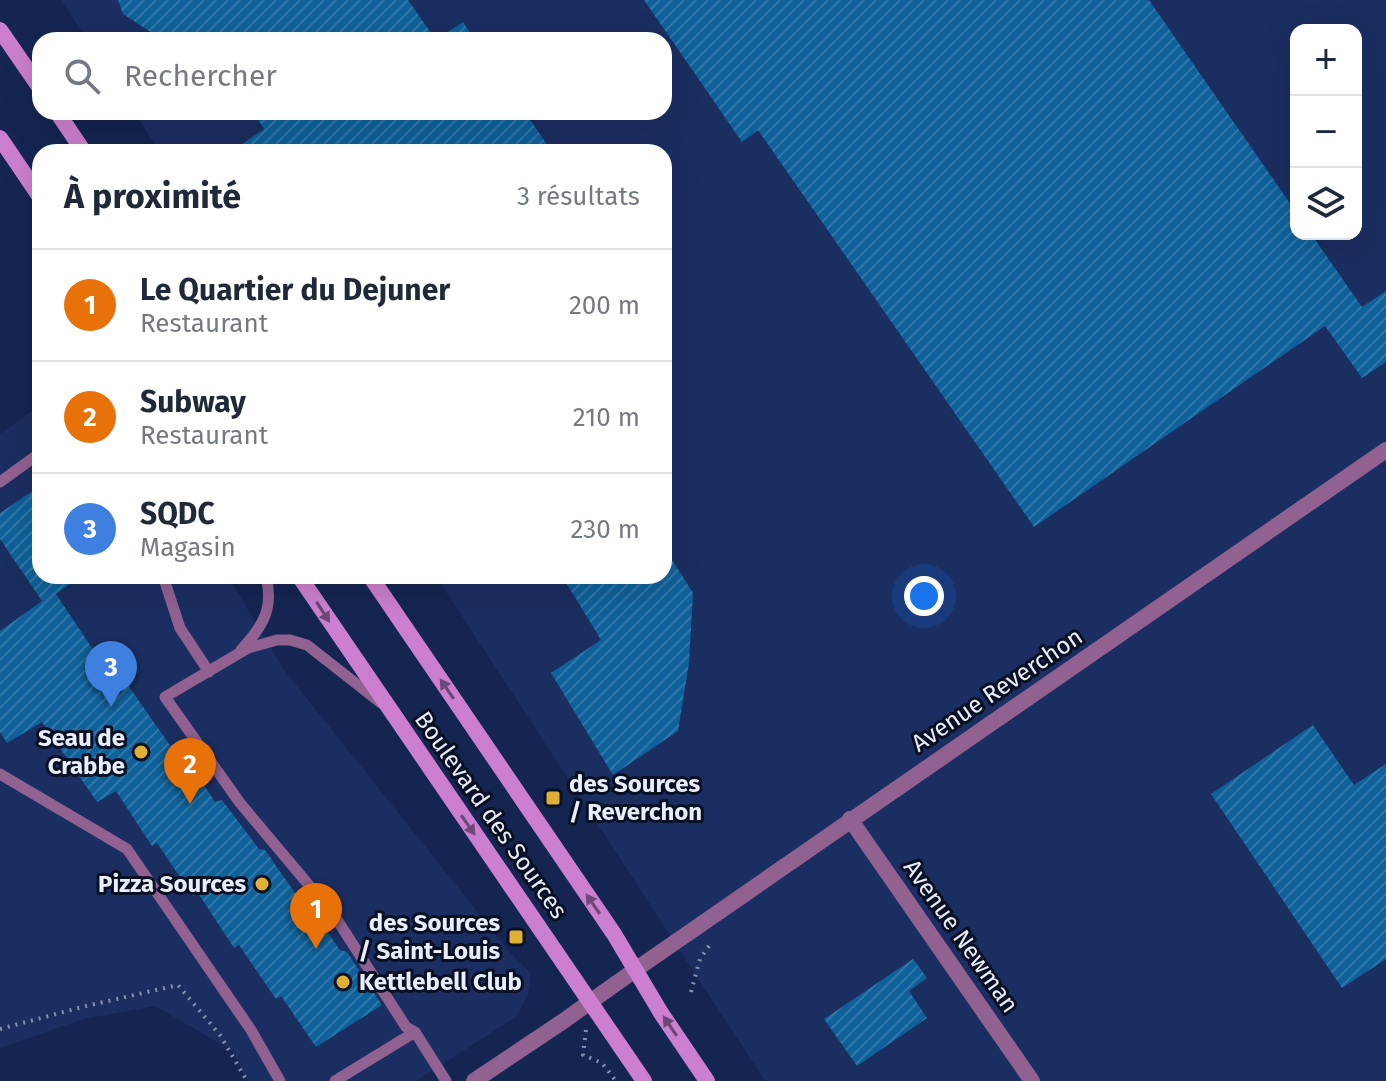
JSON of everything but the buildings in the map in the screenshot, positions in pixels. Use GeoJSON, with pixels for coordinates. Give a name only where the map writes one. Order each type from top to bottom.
{"type":"FeatureCollection","features":[{"type":"Feature","properties":{"kind":"main road"},"geometry":{"type":"LineString","coordinates":[[0,30],[32,76]]}},
{"type":"Feature","properties":{"kind":"main road"},"geometry":{"type":"LineString","coordinates":[[62,120],[79,144]]}},
{"type":"Feature","properties":{"kind":"main road"},"geometry":{"type":"LineString","coordinates":[[0,138],[32,185]]}},
{"type":"Feature","properties":{"kind":"main road","name":"Boulevard des Sources"},"geometry":{"type":"LineString","coordinates":[[304,584],[644,1081]]}},
{"type":"Feature","properties":{"kind":"main road","name":"Boulevard des Sources"},"geometry":{"type":"LineString","coordinates":[[375,584],[605,921],[707,1081]]}},
{"type":"Feature","properties":{"kind":"street","name":"Avenue Reverchon"},"geometry":{"type":"LineString","coordinates":[[474,1081],[1386,450]]}},
{"type":"Feature","properties":{"kind":"street","name":"Avenue Newman"},"geometry":{"type":"LineString","coordinates":[[850,819],[1032,1081]]}},
{"type":"Feature","properties":{"kind":"lane"},"geometry":{"type":"LineString","coordinates":[[0,482],[32,459]]}},
{"type":"Feature","properties":{"kind":"lane"},"geometry":{"type":"LineString","coordinates":[[166,584],[180,628],[209,672]]}},
{"type":"Feature","properties":{"kind":"lane"},"geometry":{"type":"LineString","coordinates":[[238,653],[251,640],[265,617],[270,596],[268,584]]}},
{"type":"Feature","properties":{"kind":"lane"},"geometry":{"type":"LineString","coordinates":[[387,708],[307,645],[277,640],[238,653],[165,697],[240,803],[334,915],[406,1027],[415,1032],[446,1081]]}},
{"type":"Feature","properties":{"kind":"lane"},"geometry":{"type":"LineString","coordinates":[[0,774],[127,849],[251,1030],[280,1081]]}},
{"type":"Feature","properties":{"kind":"lane"},"geometry":{"type":"LineString","coordinates":[[335,1081],[415,1032]]}},
{"type":"Feature","properties":{"kind":"path"},"geometry":{"type":"LineString","coordinates":[[0,1029],[178,985],[220,1035],[247,1081]]}},
{"type":"Feature","properties":{"kind":"path"},"geometry":{"type":"LineString","coordinates":[[583,1055],[602,1063],[616,1081]]}},
{"type":"Feature","properties":{"kind":"shaded area"},"geometry":{"type":"Polygon","coordinates":[[[61,0],[1386,0],[1386,1081],[765,1081],[441,584],[672,584],[672,144],[155,144],[139,120],[672,120],[672,32],[82,32],[61,0]]]}},
{"type":"Feature","properties":{"kind":"shaded area"},"geometry":{"type":"Polygon","coordinates":[[[32,411],[32,584],[233,584],[284,670],[509,951],[531,974],[528,994],[516,1017],[416,1081],[246,1081],[233,1051],[155,1006],[84,1019],[0,1048],[0,434],[32,411]]]}},
{"type":"Feature","properties":{"kind":"place","name":"SQDC"},"geometry":{"type":"Point","coordinates":[111,707]}},
{"type":"Feature","properties":{"kind":"place","name":"Seau de Crabbe"},"geometry":{"type":"Point","coordinates":[141,752]}},
{"type":"Feature","properties":{"kind":"place","name":"des Sources / Reverchon"},"geometry":{"type":"Point","coordinates":[553,798]}},
{"type":"Feature","properties":{"kind":"place","name":"Subway"},"geometry":{"type":"Point","coordinates":[190,804]}},
{"type":"Feature","properties":{"kind":"place","name":"Pizza Sources"},"geometry":{"type":"Point","coordinates":[262,884]}},
{"type":"Feature","properties":{"kind":"place","name":"des Sources / Saint-Louis"},"geometry":{"type":"Point","coordinates":[516,937]}},
{"type":"Feature","properties":{"kind":"place","name":"Le Quartier du Dejuner"},"geometry":{"type":"Point","coordinates":[316,949]}},
{"type":"Feature","properties":{"kind":"place","name":"Kettlebell Club"},"geometry":{"type":"Point","coordinates":[343,982]}}]}
